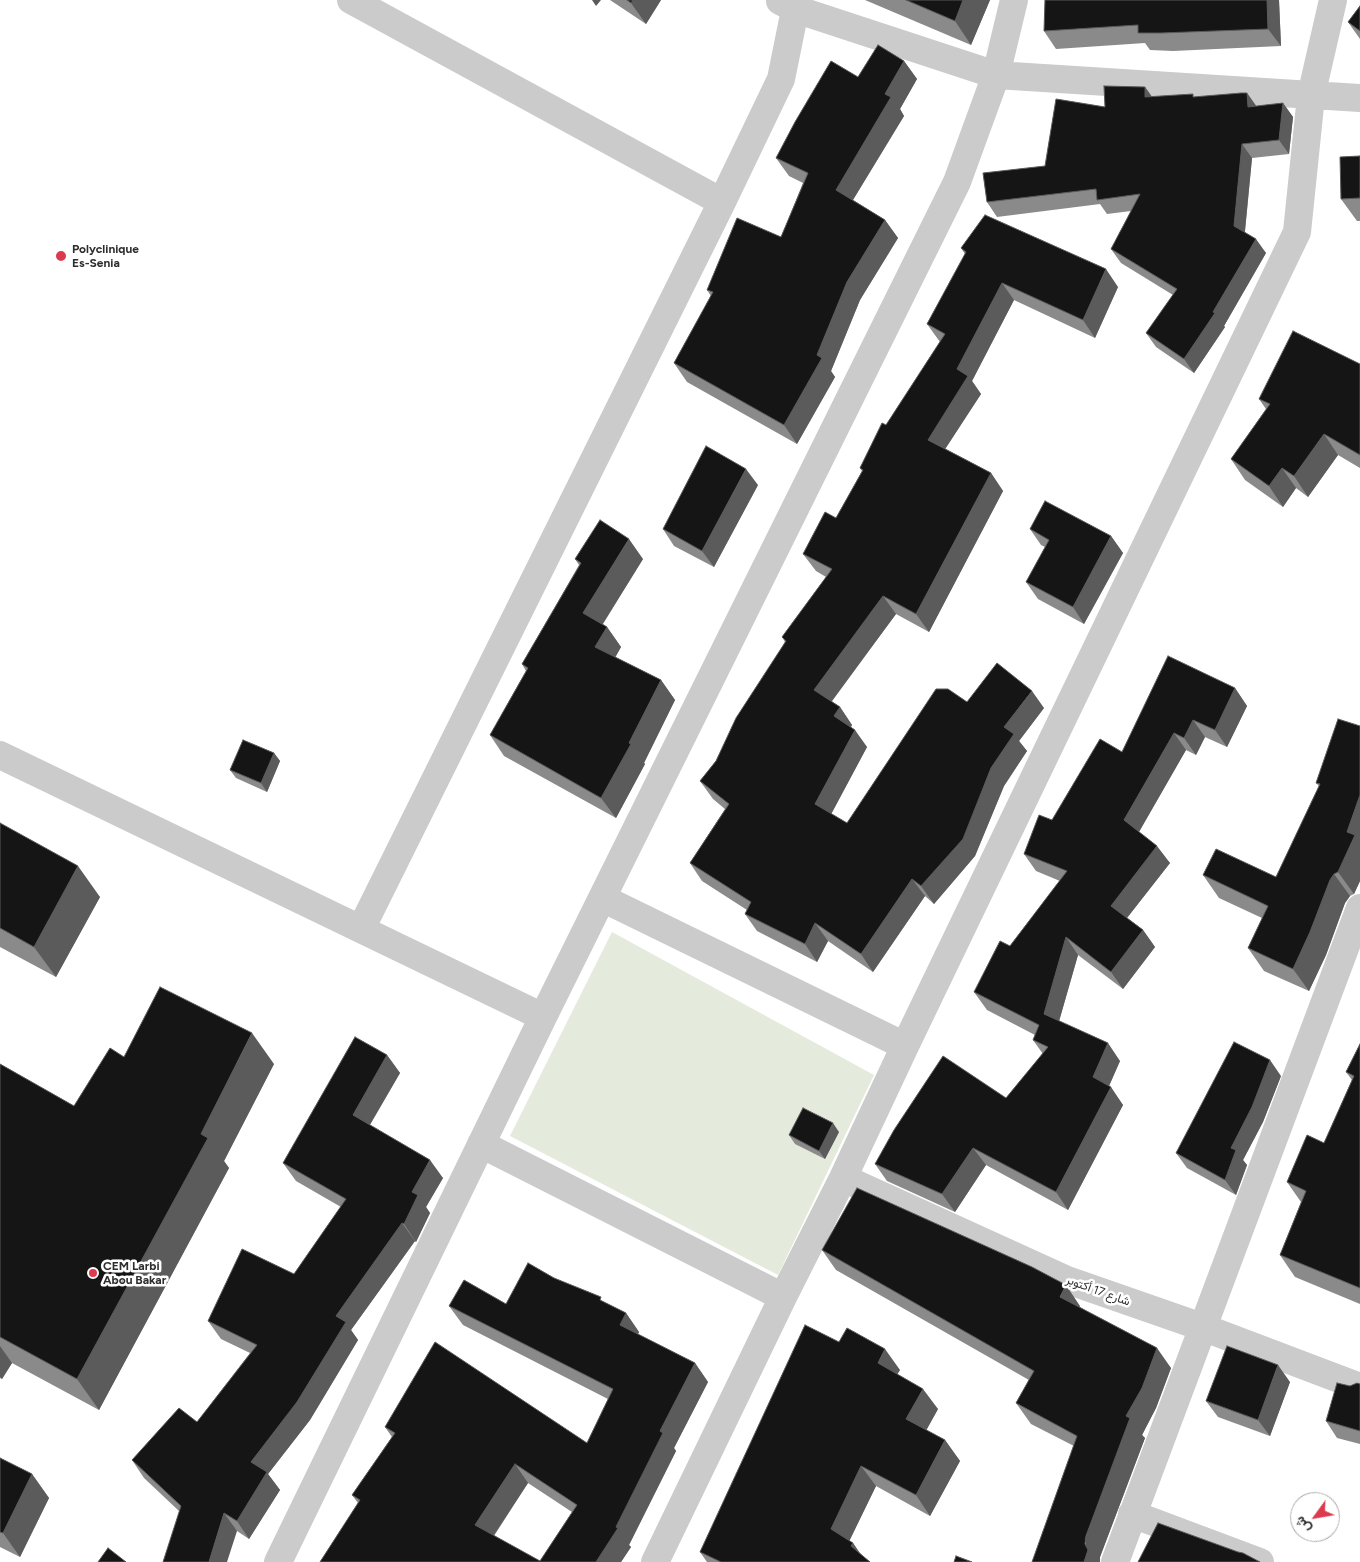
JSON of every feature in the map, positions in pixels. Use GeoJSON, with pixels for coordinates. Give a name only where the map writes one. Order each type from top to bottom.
{"type":"FeatureCollection","features":[{"type":"Feature","properties":{"kind":"street"},"geometry":{"type":"LineString","coordinates":[[351,0],[722,202]]}},
{"type":"Feature","properties":{"kind":"street"},"geometry":{"type":"LineString","coordinates":[[278,1562],[543,1017],[957,182],[996,76],[1014,0]]}},
{"type":"Feature","properties":{"kind":"street"},"geometry":{"type":"LineString","coordinates":[[655,1562],[783,1297],[844,1178],[905,1046],[1297,232],[1311,96],[1333,0]]}},
{"type":"Feature","properties":{"kind":"street"},"geometry":{"type":"LineString","coordinates":[[361,929],[722,202],[781,79],[790,3],[996,76],[1360,98]]}},
{"type":"Feature","properties":{"kind":"street"},"geometry":{"type":"LineString","coordinates":[[0,755],[543,1017]]}},
{"type":"Feature","properties":{"kind":"street"},"geometry":{"type":"LineString","coordinates":[[602,898],[905,1046]]}},
{"type":"Feature","properties":{"kind":"street"},"geometry":{"type":"LineString","coordinates":[[1114,1562],[1360,908]]}},
{"type":"Feature","properties":{"kind":"street"},"geometry":{"type":"LineString","coordinates":[[481,1144],[783,1297]]}},
{"type":"Feature","properties":{"kind":"street","name":"شارع 17 أكتوبر"},"geometry":{"type":"LineString","coordinates":[[844,1178],[1068,1280],[1202,1327],[1360,1387]]}},
{"type":"Feature","properties":{"kind":"street"},"geometry":{"type":"LineString","coordinates":[[1132,1514],[1260,1562]]}},
{"type":"Feature","properties":{"kind":"shaded area"},"geometry":{"type":"Polygon","coordinates":[[[612,932],[874,1075],[778,1275],[510,1136],[612,932]]]}},
{"type":"Feature","properties":{"kind":"building"},"geometry":{"type":"Polygon","coordinates":[[[906,0],[963,0],[955,21],[906,0]]]}},
{"type":"Feature","properties":{"kind":"building"},"geometry":{"type":"Polygon","coordinates":[[[1045,0],[1267,0],[1268,29],[1138,33],[1138,25],[1044,31],[1045,0]]]}},
{"type":"Feature","properties":{"kind":"building"},"geometry":{"type":"Polygon","coordinates":[[[1360,6],[1360,31],[1348,22],[1360,6]]]}},
{"type":"Feature","properties":{"kind":"building"},"geometry":{"type":"Polygon","coordinates":[[[878,45],[904,61],[885,94],[891,97],[836,190],[885,220],[847,282],[817,355],[822,358],[784,425],[674,363],[713,292],[707,290],[737,218],[781,237],[808,173],[776,158],[831,61],[858,77],[878,45]]]}},
{"type":"Feature","properties":{"kind":"building"},"geometry":{"type":"Polygon","coordinates":[[[1104,86],[1145,87],[1145,97],[1193,94],[1193,97],[1247,93],[1248,107],[1283,103],[1279,140],[1242,144],[1234,226],[1256,239],[1213,312],[1215,313],[1184,359],[1146,333],[1177,289],[1111,249],[1140,194],[1097,200],[1096,189],[987,202],[983,173],[1045,166],[1056,99],[1105,107],[1104,86]]]}},
{"type":"Feature","properties":{"kind":"building"},"geometry":{"type":"Polygon","coordinates":[[[1360,156],[1360,198],[1341,199],[1340,157],[1360,156]]]}},
{"type":"Feature","properties":{"kind":"building"},"geometry":{"type":"Polygon","coordinates":[[[985,215],[1106,269],[1083,320],[1002,283],[957,369],[968,376],[928,440],[991,473],[916,614],[883,596],[814,690],[840,707],[834,716],[855,730],[815,804],[847,823],[936,689],[948,689],[967,702],[997,663],[1032,691],[1004,727],[1014,734],[991,768],[963,839],[921,886],[912,879],[861,954],[815,923],[805,944],[745,914],[751,902],[690,863],[729,804],[700,781],[716,761],[736,718],[786,641],[782,637],[832,569],[803,554],[825,512],[836,518],[863,470],[860,468],[882,423],[886,425],[945,334],[927,324],[966,252],[961,248],[985,215]]]}},
{"type":"Feature","properties":{"kind":"building"},"geometry":{"type":"Polygon","coordinates":[[[1293,331],[1360,364],[1360,455],[1324,434],[1294,476],[1282,468],[1269,486],[1231,459],[1270,404],[1259,399],[1293,331]]]}},
{"type":"Feature","properties":{"kind":"building"},"geometry":{"type":"Polygon","coordinates":[[[706,446],[746,469],[702,551],[663,529],[706,446]]]}},
{"type":"Feature","properties":{"kind":"building"},"geometry":{"type":"Polygon","coordinates":[[[1045,501],[1111,536],[1073,607],[1026,582],[1049,540],[1030,529],[1045,501]]]}},
{"type":"Feature","properties":{"kind":"building"},"geometry":{"type":"Polygon","coordinates":[[[600,520],[629,539],[583,613],[607,627],[595,647],[661,680],[629,743],[631,744],[601,798],[490,735],[528,668],[522,664],[581,563],[575,559],[600,520]]]}},
{"type":"Feature","properties":{"kind":"building"},"geometry":{"type":"Polygon","coordinates":[[[1168,656],[1235,688],[1215,730],[1193,720],[1184,738],[1174,733],[1124,820],[1157,846],[1111,906],[1143,930],[1111,972],[1066,937],[1044,1014],[1108,1043],[1093,1077],[1111,1087],[1056,1192],[973,1148],[942,1194],[875,1164],[894,1130],[943,1056],[1006,1098],[1048,1047],[1033,1040],[1039,1025],[974,992],[1000,941],[1010,946],[1067,871],[1024,854],[1039,815],[1052,820],[1100,739],[1122,752],[1168,656]]]}},
{"type":"Feature","properties":{"kind":"building"},"geometry":{"type":"Polygon","coordinates":[[[1338,719],[1360,726],[1360,795],[1347,832],[1355,835],[1338,872],[1330,880],[1293,969],[1248,948],[1268,906],[1203,875],[1216,849],[1276,877],[1320,784],[1316,783],[1338,719]]]}},
{"type":"Feature","properties":{"kind":"building"},"geometry":{"type":"Polygon","coordinates":[[[243,740],[274,753],[261,783],[230,770],[243,740]]]}},
{"type":"Feature","properties":{"kind":"building"},"geometry":{"type":"Polygon","coordinates":[[[0,823],[78,866],[34,947],[0,928],[0,823]]]}},
{"type":"Feature","properties":{"kind":"building"},"geometry":{"type":"Polygon","coordinates":[[[160,987],[252,1033],[201,1134],[208,1138],[77,1379],[0,1337],[0,1064],[74,1106],[110,1048],[124,1057],[160,987]]]}},
{"type":"Feature","properties":{"kind":"building"},"geometry":{"type":"Polygon","coordinates":[[[355,1037],[387,1055],[353,1115],[430,1160],[412,1192],[418,1195],[404,1224],[402,1223],[336,1316],[346,1322],[297,1402],[251,1462],[267,1472],[237,1521],[224,1513],[209,1562],[163,1562],[181,1506],[132,1460],[179,1408],[197,1422],[257,1345],[208,1321],[242,1249],[294,1274],[346,1199],[283,1163],[355,1037]]]}},
{"type":"Feature","properties":{"kind":"building"},"geometry":{"type":"Polygon","coordinates":[[[1234,1042],[1270,1060],[1252,1107],[1231,1148],[1236,1150],[1225,1180],[1176,1153],[1234,1042]]]}},
{"type":"Feature","properties":{"kind":"building"},"geometry":{"type":"Polygon","coordinates":[[[1360,1044],[1360,1288],[1280,1255],[1306,1191],[1287,1182],[1307,1135],[1324,1143],[1354,1076],[1346,1072],[1360,1044]]]}},
{"type":"Feature","properties":{"kind":"building"},"geometry":{"type":"Polygon","coordinates":[[[803,1108],[833,1123],[819,1151],[789,1135],[803,1108]]]}},
{"type":"Feature","properties":{"kind":"building"},"geometry":{"type":"Polygon","coordinates":[[[857,1188],[1032,1267],[1066,1285],[1060,1297],[1157,1348],[1142,1388],[1126,1416],[1130,1418],[1086,1536],[1085,1544],[1088,1550],[1084,1562],[1032,1562],[1077,1436],[1016,1403],[1034,1371],[822,1250],[857,1188]]]}},
{"type":"Feature","properties":{"kind":"building"},"geometry":{"type":"Polygon","coordinates":[[[528,1263],[554,1278],[601,1297],[600,1300],[626,1313],[620,1325],[695,1363],[660,1431],[663,1433],[616,1527],[618,1528],[596,1562],[320,1562],[360,1500],[352,1495],[395,1433],[385,1427],[435,1342],[587,1443],[613,1389],[449,1306],[464,1280],[506,1304],[528,1263]],[[515,1464],[475,1525],[540,1561],[577,1505],[515,1464]]]}},
{"type":"Feature","properties":{"kind":"building"},"geometry":{"type":"Polygon","coordinates":[[[805,1325],[839,1342],[847,1328],[885,1349],[878,1363],[923,1389],[906,1419],[945,1440],[916,1495],[861,1466],[831,1529],[853,1543],[851,1546],[870,1562],[721,1562],[700,1552],[805,1325]]]}},
{"type":"Feature","properties":{"kind":"building"},"geometry":{"type":"Polygon","coordinates":[[[1227,1346],[1278,1365],[1258,1420],[1206,1401],[1227,1346]]]}},
{"type":"Feature","properties":{"kind":"building"},"geometry":{"type":"Polygon","coordinates":[[[1337,1383],[1350,1386],[1357,1383],[1360,1384],[1360,1431],[1326,1421],[1337,1383]]]}},
{"type":"Feature","properties":{"kind":"building"},"geometry":{"type":"Polygon","coordinates":[[[0,1458],[32,1474],[3,1533],[0,1532],[0,1458]]]}},
{"type":"Feature","properties":{"kind":"building"},"geometry":{"type":"Polygon","coordinates":[[[1158,1523],[1243,1553],[1260,1562],[1138,1562],[1158,1523]]]}},
{"type":"Feature","properties":{"kind":"building"},"geometry":{"type":"Polygon","coordinates":[[[108,1548],[126,1562],[98,1562],[108,1548]]]}},
{"type":"Feature","properties":{"kind":"building"},"geometry":{"type":"Polygon","coordinates":[[[956,1556],[972,1562],[954,1562],[956,1556]]]}},
{"type":"Feature","properties":{"kind":"place","name":"Polyclinique Es-Senia"},"geometry":{"type":"Point","coordinates":[61,256]}},
{"type":"Feature","properties":{"kind":"place","name":"CEM Larbi Abou Bakar"},"geometry":{"type":"Point","coordinates":[93,1273]}}]}
